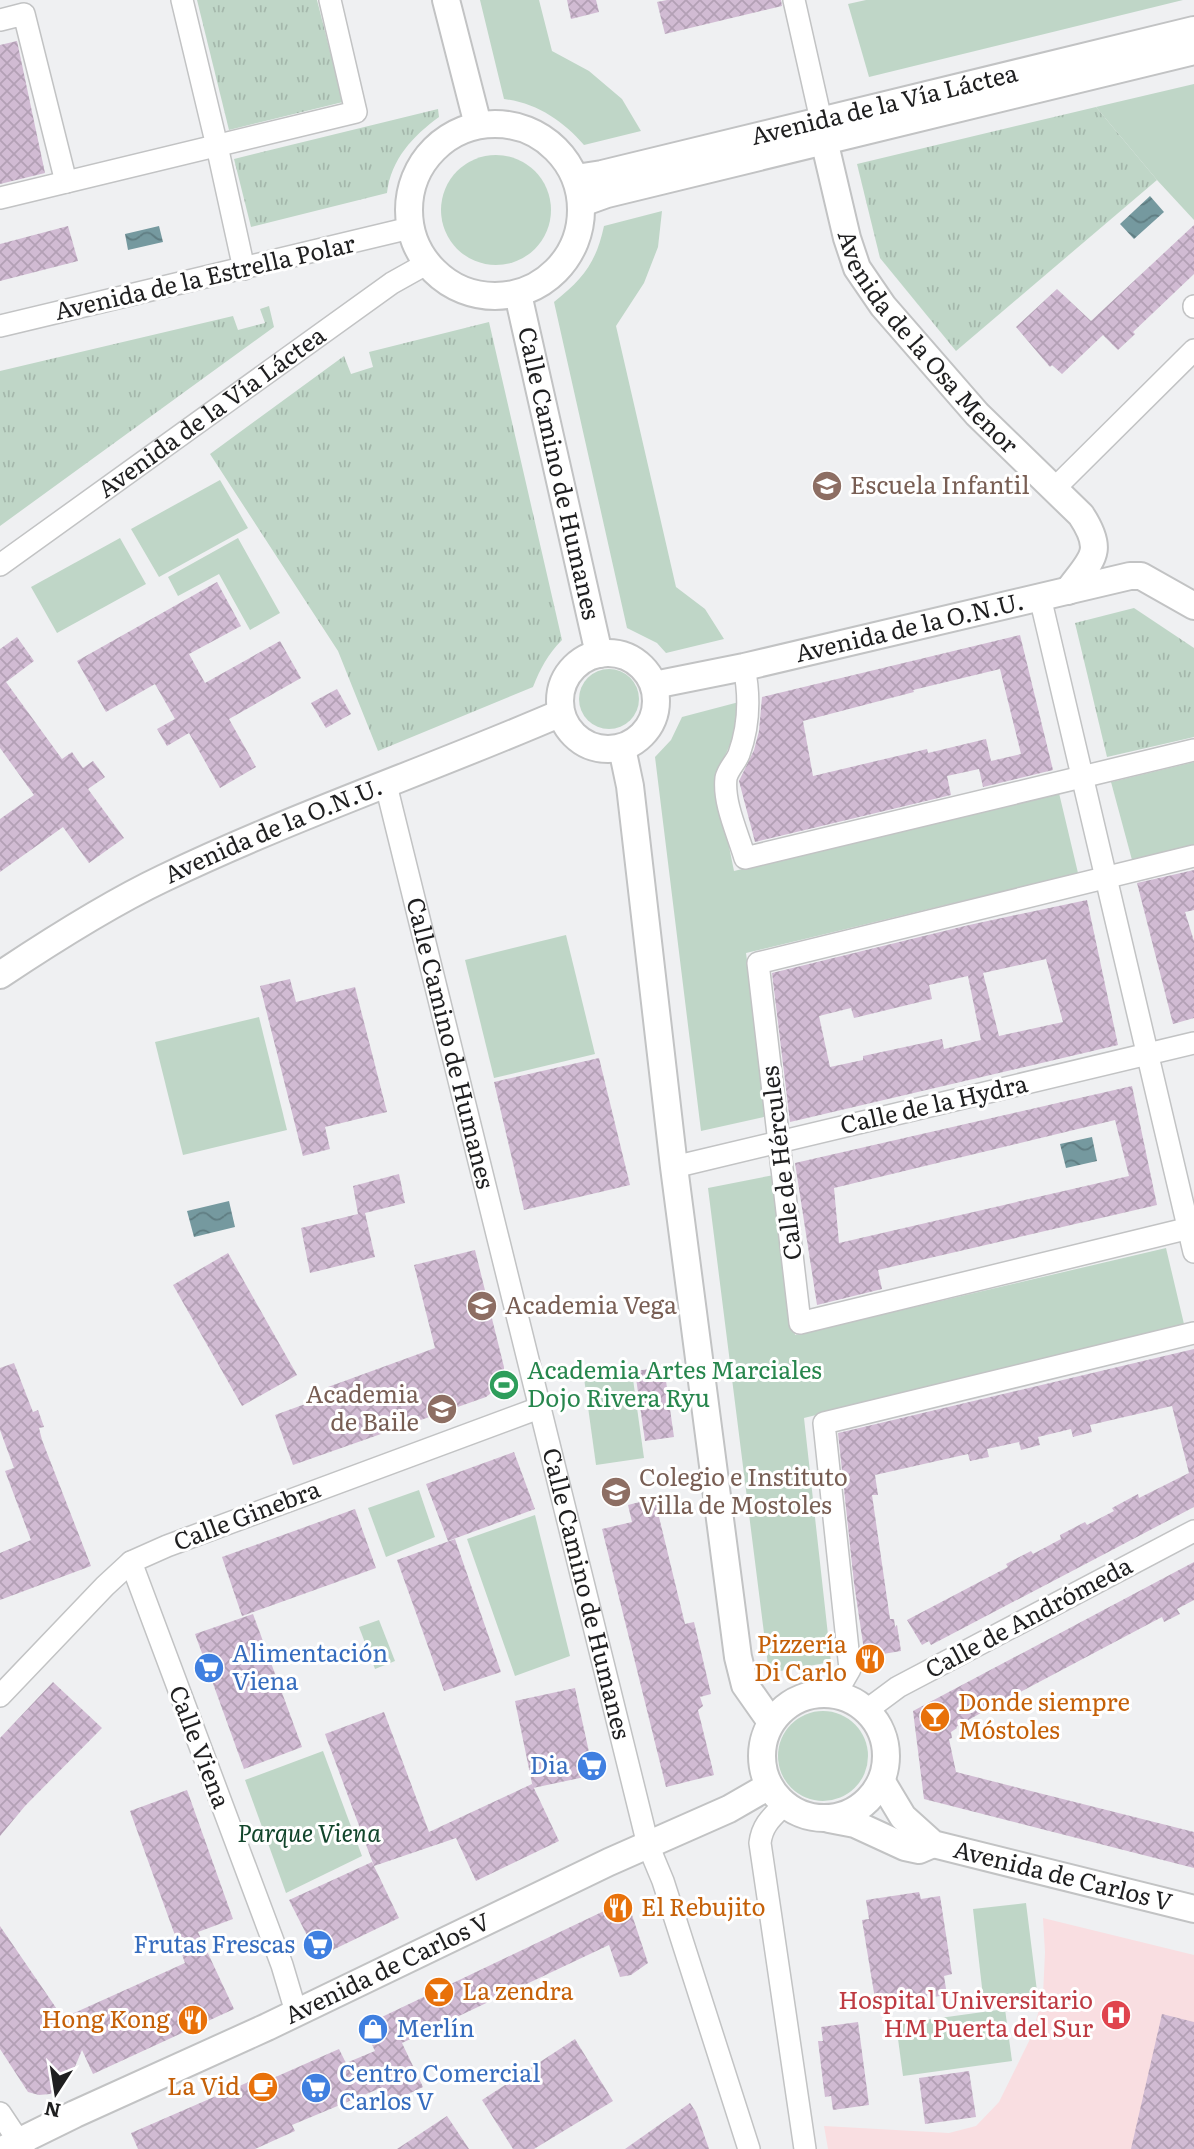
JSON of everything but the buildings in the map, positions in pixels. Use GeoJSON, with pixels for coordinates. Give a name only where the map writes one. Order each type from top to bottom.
{"type":"FeatureCollection","features":[{"type":"Feature","properties":{"kind":"street"},"geometry":{"type":"LineString","coordinates":[[182,0],[244,269]]}},
{"type":"Feature","properties":{"kind":"street"},"geometry":{"type":"LineString","coordinates":[[0,198],[356,112],[330,0]]}},
{"type":"Feature","properties":{"kind":"street"},"geometry":{"type":"LineString","coordinates":[[446,0],[478,125]]}},
{"type":"Feature","properties":{"kind":"street","name":"Avenida de la Osa Menor"},"geometry":{"type":"LineString","coordinates":[[794,0],[847,238],[857,268],[913,343],[977,414],[1081,515],[1095,541],[1094,551],[1068,591]]}},
{"type":"Feature","properties":{"kind":"street"},"geometry":{"type":"LineString","coordinates":[[0,20],[24,14],[66,182]]}},
{"type":"Feature","properties":{"kind":"street","name":"Avenida de la Vía Láctea"},"geometry":{"type":"LineString","coordinates":[[822,130],[1194,30]]}},
{"type":"Feature","properties":{"kind":"street","name":"Avenida de la Vía Láctea"},"geometry":{"type":"LineString","coordinates":[[579,191],[602,174],[1194,51]]}},
{"type":"Feature","properties":{"kind":"street"},"geometry":{"type":"LineString","coordinates":[[478,125],[508,125],[536,134],[553,146],[566,161],[579,191],[579,233],[566,260],[545,282],[517,295],[492,297],[468,293],[445,282],[426,264],[416,247],[410,228],[408,201],[415,174],[441,143],[452,135],[478,125]]}},
{"type":"Feature","properties":{"kind":"street","name":"Avenida de la Estrella Polar"},"geometry":{"type":"LineString","coordinates":[[0,326],[410,228]]}},
{"type":"Feature","properties":{"kind":"street","name":"Avenida de la Vía Láctea"},"geometry":{"type":"LineString","coordinates":[[0,565],[392,283],[426,264]]}},
{"type":"Feature","properties":{"kind":"street","name":"Calle Camino de Humanes"},"geometry":{"type":"LineString","coordinates":[[517,295],[599,654]]}},
{"type":"Feature","properties":{"kind":"street"},"geometry":{"type":"LineString","coordinates":[[1054,489],[1194,350]]}},
{"type":"Feature","properties":{"kind":"street","name":"Avenida de la O.N.U."},"geometry":{"type":"LineString","coordinates":[[654,685],[744,667],[1130,576],[1142,576],[1194,606]]}},
{"type":"Feature","properties":{"kind":"street"},"geometry":{"type":"LineString","coordinates":[[1040,597],[1147,1055],[1191,1228],[1194,1252]]}},
{"type":"Feature","properties":{"kind":"street"},"geometry":{"type":"LineString","coordinates":[[616,653],[632,659],[646,670],[654,685],[657,701],[648,730],[636,741],[622,748],[609,750],[584,744],[566,726],[561,713],[559,698],[563,682],[578,664],[599,654],[616,653]]}},
{"type":"Feature","properties":{"kind":"street"},"geometry":{"type":"LineString","coordinates":[[744,667],[749,688],[747,724],[738,756],[726,775],[726,794],[745,858],[1194,751]]}},
{"type":"Feature","properties":{"kind":"street","name":"Avenida de la O.N.U."},"geometry":{"type":"LineString","coordinates":[[0,975],[47,944],[162,879],[250,840],[561,713]]}},
{"type":"Feature","properties":{"kind":"street"},"geometry":{"type":"LineString","coordinates":[[622,748],[630,786],[674,1167],[738,1657],[746,1685],[771,1722]]}},
{"type":"Feature","properties":{"kind":"street","name":"Calle Camino de Humanes"},"geometry":{"type":"LineString","coordinates":[[386,785],[649,1844],[749,2149]]}},
{"type":"Feature","properties":{"kind":"street","name":"Calle de Hércules"},"geometry":{"type":"LineString","coordinates":[[1191,1228],[800,1322],[758,962],[1194,856]]}},
{"type":"Feature","properties":{"kind":"street","name":"Calle de la Hydra"},"geometry":{"type":"LineString","coordinates":[[674,1167],[1194,1043]]}},
{"type":"Feature","properties":{"kind":"street"},"geometry":{"type":"LineString","coordinates":[[835,1695],[850,1669],[824,1423],[1194,1333]]}},
{"type":"Feature","properties":{"kind":"street","name":"Calle Ginebra"},"geometry":{"type":"LineString","coordinates":[[0,1696],[131,1562],[167,1546],[539,1408]]}},
{"type":"Feature","properties":{"kind":"street","name":"Calle de Andrómeda"},"geometry":{"type":"LineString","coordinates":[[867,1710],[898,1686],[1194,1531]]}},
{"type":"Feature","properties":{"kind":"street","name":"Calle Viena"},"geometry":{"type":"LineString","coordinates":[[131,1562],[282,1965],[296,2012]]}},
{"type":"Feature","properties":{"kind":"street"},"geometry":{"type":"LineString","coordinates":[[818,1694],[835,1695],[851,1700],[867,1710],[879,1726],[886,1744],[887,1763],[882,1782],[871,1798],[845,1816],[829,1819],[805,1815],[776,1795],[763,1771],[761,1756],[763,1740],[771,1722],[784,1708],[802,1698],[818,1694]]}},
{"type":"Feature","properties":{"kind":"street","name":"Avenida de Carlos V"},"geometry":{"type":"LineString","coordinates":[[882,1782],[903,1817],[933,1844],[1194,1909]]}},
{"type":"Feature","properties":{"kind":"street"},"geometry":{"type":"LineString","coordinates":[[776,1795],[761,1832],[760,1843],[804,2149]]}},
{"type":"Feature","properties":{"kind":"street","name":"Avenida de Carlos V"},"geometry":{"type":"LineString","coordinates":[[15,2147],[649,1844],[729,1809],[776,1795]]}},
{"type":"Feature","properties":{"kind":"street","name":"Avenida de Carlos V"},"geometry":{"type":"LineString","coordinates":[[829,1819],[855,1824],[905,1847],[919,1850],[933,1844]]}},
{"type":"Feature","properties":{"kind":"street"},"geometry":{"type":"LineString","coordinates":[[0,2113],[15,2147]]}},
{"type":"Feature","properties":{"kind":"shaded area","name":"Hospital Universitario HM Puerta del Sur"},"geometry":{"type":"Polygon","coordinates":[[[1043,1918],[1194,1955],[1194,2149],[828,2149],[824,2126],[949,2133],[976,2126],[999,2102],[1032,2035],[1043,1995],[1043,1918]]]}},
{"type":"Feature","properties":{"kind":"green space"},"geometry":{"type":"Polygon","coordinates":[[[197,0],[317,0],[343,102],[229,130],[197,0]]]}},
{"type":"Feature","properties":{"kind":"green space"},"geometry":{"type":"Polygon","coordinates":[[[480,0],[539,0],[552,51],[589,71],[622,99],[641,131],[584,145],[548,114],[527,104],[504,99],[480,0]]]}},
{"type":"Feature","properties":{"kind":"green space"},"geometry":{"type":"Polygon","coordinates":[[[866,0],[1183,0],[869,77],[848,4],[866,0]]]}},
{"type":"Feature","properties":{"kind":"green space"},"geometry":{"type":"Polygon","coordinates":[[[1194,84],[1194,220],[1096,107],[1194,84]]]}},
{"type":"Feature","properties":{"kind":"green space"},"geometry":{"type":"Polygon","coordinates":[[[1096,107],[1157,180],[956,351],[880,258],[857,164],[1096,107]]]}},
{"type":"Feature","properties":{"kind":"green space"},"geometry":{"type":"Polygon","coordinates":[[[438,109],[439,117],[412,140],[398,159],[387,193],[251,227],[234,159],[438,109]]]}},
{"type":"Feature","properties":{"kind":"green space"},"geometry":{"type":"Polygon","coordinates":[[[496,155],[517,159],[535,171],[547,189],[551,210],[547,231],[535,249],[517,261],[496,265],[475,261],[457,249],[445,231],[441,210],[445,189],[457,171],[475,159],[496,155]]]}},
{"type":"Feature","properties":{"kind":"green space"},"geometry":{"type":"Polygon","coordinates":[[[662,211],[658,247],[644,283],[616,326],[676,587],[705,609],[724,639],[666,653],[657,643],[627,628],[554,302],[573,286],[587,269],[597,250],[604,226],[662,211]]]}},
{"type":"Feature","properties":{"kind":"green space"},"geometry":{"type":"Polygon","coordinates":[[[269,306],[274,327],[0,526],[0,371],[233,316],[238,330],[265,323],[260,309],[269,306]]]}},
{"type":"Feature","properties":{"kind":"green space"},"geometry":{"type":"Polygon","coordinates":[[[489,322],[562,640],[545,662],[533,687],[378,751],[338,651],[210,454],[344,356],[351,374],[373,367],[369,352],[489,322]]]}},
{"type":"Feature","properties":{"kind":"green space"},"geometry":{"type":"Polygon","coordinates":[[[220,480],[248,528],[159,577],[131,529],[220,480]]]}},
{"type":"Feature","properties":{"kind":"green space"},"geometry":{"type":"Polygon","coordinates":[[[120,538],[146,584],[57,633],[31,587],[120,538]]]}},
{"type":"Feature","properties":{"kind":"green space"},"geometry":{"type":"Polygon","coordinates":[[[238,538],[280,613],[250,630],[219,574],[178,596],[168,577],[238,538]]]}},
{"type":"Feature","properties":{"kind":"green space"},"geometry":{"type":"Polygon","coordinates":[[[1134,608],[1194,648],[1194,737],[1107,757],[1075,623],[1134,608]]]}},
{"type":"Feature","properties":{"kind":"green space"},"geometry":{"type":"Polygon","coordinates":[[[609,669],[630,678],[639,699],[630,720],[609,729],[588,720],[579,699],[588,678],[609,669]]]}},
{"type":"Feature","properties":{"kind":"green space"},"geometry":{"type":"Polygon","coordinates":[[[739,702],[736,732],[715,777],[734,871],[1059,793],[1078,873],[746,953],[768,1116],[701,1131],[655,757],[671,740],[682,717],[739,702]]]}},
{"type":"Feature","properties":{"kind":"green space"},"geometry":{"type":"Polygon","coordinates":[[[1194,762],[1194,846],[1132,860],[1111,782],[1194,762]]]}},
{"type":"Feature","properties":{"kind":"green space"},"geometry":{"type":"Polygon","coordinates":[[[566,935],[595,1054],[494,1078],[465,960],[566,935]]]}},
{"type":"Feature","properties":{"kind":"green space"},"geometry":{"type":"Polygon","coordinates":[[[259,1017],[287,1130],[183,1155],[155,1042],[259,1017]]]}},
{"type":"Feature","properties":{"kind":"green space"},"geometry":{"type":"Polygon","coordinates":[[[774,1175],[795,1335],[1166,1248],[1184,1324],[804,1418],[831,1662],[769,1673],[708,1188],[774,1175]]]}},
{"type":"Feature","properties":{"kind":"green space"},"geometry":{"type":"Polygon","coordinates":[[[632,1372],[644,1458],[596,1465],[584,1378],[632,1372]]]}},
{"type":"Feature","properties":{"kind":"green space"},"geometry":{"type":"Polygon","coordinates":[[[419,1490],[435,1537],[386,1557],[368,1508],[419,1490]]]}},
{"type":"Feature","properties":{"kind":"green space"},"geometry":{"type":"Polygon","coordinates":[[[535,1515],[570,1656],[515,1676],[467,1539],[535,1515]]]}},
{"type":"Feature","properties":{"kind":"green space"},"geometry":{"type":"Polygon","coordinates":[[[379,1620],[395,1661],[375,1669],[359,1627],[379,1620]]]}},
{"type":"Feature","properties":{"kind":"green space"},"geometry":{"type":"Polygon","coordinates":[[[823,1711],[840,1715],[855,1724],[864,1739],[868,1756],[864,1773],[855,1788],[840,1797],[823,1801],[806,1797],[791,1788],[782,1773],[778,1756],[782,1739],[791,1724],[806,1715],[823,1711]]]}},
{"type":"Feature","properties":{"kind":"green space","name":"Parque Viena"},"geometry":{"type":"Polygon","coordinates":[[[323,1751],[362,1856],[286,1893],[245,1780],[323,1751]]]}},
{"type":"Feature","properties":{"kind":"green space"},"geometry":{"type":"Polygon","coordinates":[[[1026,1903],[1038,1999],[984,2005],[973,1909],[1026,1903]]]}},
{"type":"Feature","properties":{"kind":"green space"},"geometry":{"type":"Polygon","coordinates":[[[1005,2009],[1012,2061],[903,2076],[896,2024],[1005,2009]]]}},
{"type":"Feature","properties":{"kind":"water"},"geometry":{"type":"Polygon","coordinates":[[[1150,196],[1164,212],[1134,239],[1120,224],[1150,196]]]}},
{"type":"Feature","properties":{"kind":"water"},"geometry":{"type":"Polygon","coordinates":[[[159,226],[163,242],[128,250],[125,234],[159,226]]]}},
{"type":"Feature","properties":{"kind":"water"},"geometry":{"type":"Polygon","coordinates":[[[1092,1137],[1097,1161],[1066,1168],[1060,1144],[1092,1137]]]}},
{"type":"Feature","properties":{"kind":"water"},"geometry":{"type":"Polygon","coordinates":[[[229,1201],[235,1227],[194,1237],[187,1211],[229,1201]]]}},
{"type":"Feature","properties":{"kind":"place","name":"Escuela Infantil"},"geometry":{"type":"Point","coordinates":[827,486]}},
{"type":"Feature","properties":{"kind":"place","name":"Academia Vega"},"geometry":{"type":"Point","coordinates":[482,1306]}},
{"type":"Feature","properties":{"kind":"place","name":"Academia Artes Marciales Dojo Rivera Ryu"},"geometry":{"type":"Point","coordinates":[504,1385]}},
{"type":"Feature","properties":{"kind":"place","name":"Academia de Baile"},"geometry":{"type":"Point","coordinates":[442,1409]}},
{"type":"Feature","properties":{"kind":"place","name":"Colegio e Instituto Villa de Mostoles"},"geometry":{"type":"Point","coordinates":[616,1492]}},
{"type":"Feature","properties":{"kind":"place","name":"Pizzería Di Carlo"},"geometry":{"type":"Point","coordinates":[870,1659]}},
{"type":"Feature","properties":{"kind":"place","name":"Alimentación Viena"},"geometry":{"type":"Point","coordinates":[209,1668]}},
{"type":"Feature","properties":{"kind":"place","name":"Donde siempre Móstoles"},"geometry":{"type":"Point","coordinates":[935,1717]}},
{"type":"Feature","properties":{"kind":"place","name":"Dia"},"geometry":{"type":"Point","coordinates":[592,1766]}},
{"type":"Feature","properties":{"kind":"place","name":"El Rebujito"},"geometry":{"type":"Point","coordinates":[618,1908]}},
{"type":"Feature","properties":{"kind":"place","name":"Frutas Frescas"},"geometry":{"type":"Point","coordinates":[318,1945]}},
{"type":"Feature","properties":{"kind":"place","name":"La zendra"},"geometry":{"type":"Point","coordinates":[439,1992]}},
{"type":"Feature","properties":{"kind":"place","name":"Hospital Universitario HM Puerta del Sur"},"geometry":{"type":"Point","coordinates":[1116,2015]}},
{"type":"Feature","properties":{"kind":"place","name":"Hong Kong"},"geometry":{"type":"Point","coordinates":[193,2020]}},
{"type":"Feature","properties":{"kind":"place","name":"Merlín"},"geometry":{"type":"Point","coordinates":[373,2029]}},
{"type":"Feature","properties":{"kind":"place","name":"La Vid"},"geometry":{"type":"Point","coordinates":[263,2087]}},
{"type":"Feature","properties":{"kind":"place","name":"Centro Comercial Carlos V"},"geometry":{"type":"Point","coordinates":[316,2088]}}]}
